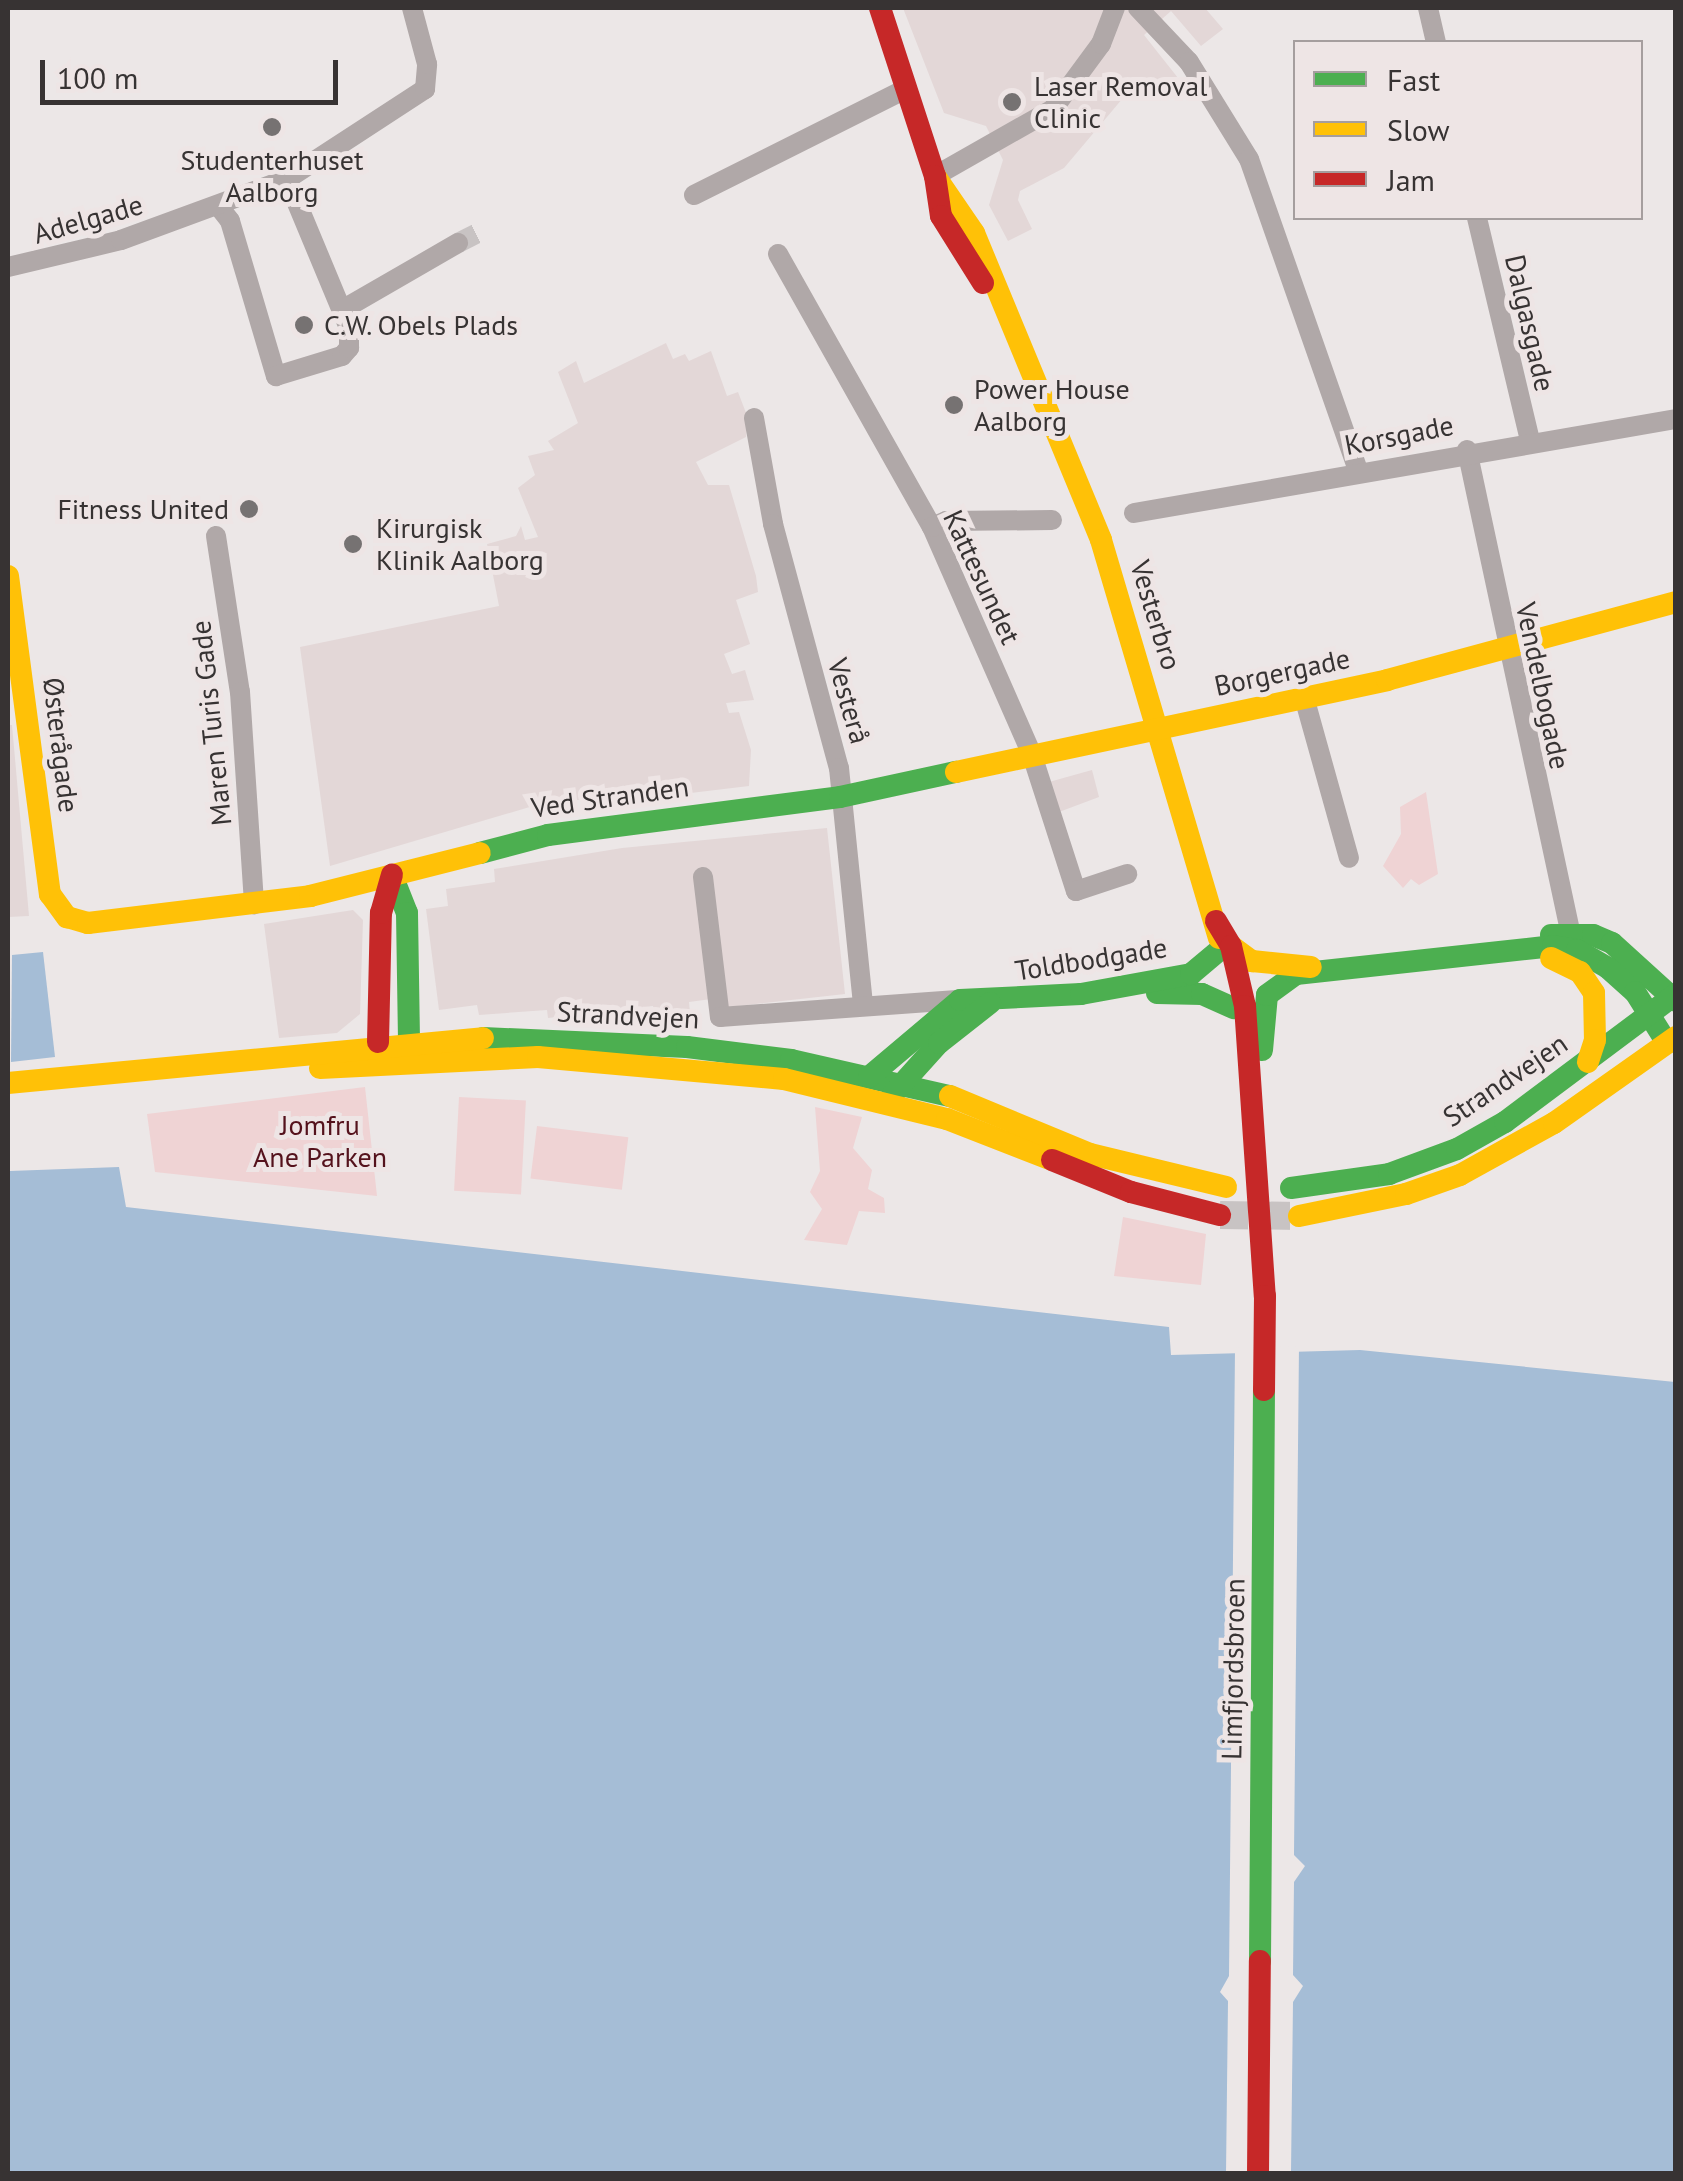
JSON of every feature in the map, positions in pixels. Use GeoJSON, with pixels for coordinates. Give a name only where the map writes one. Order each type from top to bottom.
{"type":"FeatureCollection","features":[{"type":"Feature","properties":{"kind":"street","name":"Adelgade"},"geometry":{"type":"LineString","coordinates":[[8,267],[220,208],[287,179],[424,89],[426,64],[412,8]]}},
{"type":"Feature","properties":{"kind":"street","name":"Vesterbro"},"geometry":{"type":"LineString","coordinates":[[880,8],[935,176],[974,233],[1113,573],[1244,1006],[1255,1166]]}},
{"type":"Feature","properties":{"kind":"street"},"geometry":{"type":"LineString","coordinates":[[935,176],[1053,109],[1102,44],[1115,8]]}},
{"type":"Feature","properties":{"kind":"street"},"geometry":{"type":"LineString","coordinates":[[1138,8],[1189,62],[1249,159],[1358,471]]}},
{"type":"Feature","properties":{"kind":"street"},"geometry":{"type":"LineString","coordinates":[[1428,8],[1436,40]]}},
{"type":"Feature","properties":{"kind":"street"},"geometry":{"type":"LineString","coordinates":[[694,195],[904,90]]}},
{"type":"Feature","properties":{"kind":"street"},"geometry":{"type":"LineString","coordinates":[[220,208],[230,220],[276,376],[342,356],[350,348],[342,310],[287,179]]}},
{"type":"Feature","properties":{"kind":"street","name":"Dalgasgade"},"geometry":{"type":"LineString","coordinates":[[1477,220],[1530,440]]}},
{"type":"Feature","properties":{"kind":"street"},"geometry":{"type":"LineString","coordinates":[[342,310],[458,243]]}},
{"type":"Feature","properties":{"kind":"street","name":"Kattesundet"},"geometry":{"type":"LineString","coordinates":[[778,254],[932,527],[1032,755],[1076,891],[1127,874]]}},
{"type":"Feature","properties":{"kind":"street","name":"Vesterå"},"geometry":{"type":"LineString","coordinates":[[754,418],[782,559],[840,768],[863,1004]]}},
{"type":"Feature","properties":{"kind":"street","name":"Korsgade"},"geometry":{"type":"LineString","coordinates":[[1134,513],[1466,450],[1676,419]]}},
{"type":"Feature","properties":{"kind":"street","name":"Vendelbogade"},"geometry":{"type":"LineString","coordinates":[[1466,450],[1570,932]]}},
{"type":"Feature","properties":{"kind":"street"},"geometry":{"type":"LineString","coordinates":[[932,527],[946,521],[1052,520]]}},
{"type":"Feature","properties":{"kind":"street","name":"Maren Turis Gade"},"geometry":{"type":"LineString","coordinates":[[216,536],[240,692],[254,905]]}},
{"type":"Feature","properties":{"kind":"street","name":"Østerågade"},"geometry":{"type":"LineString","coordinates":[[8,576],[50,894],[66,917]]}},
{"type":"Feature","properties":{"kind":"street","name":"Borgergade"},"geometry":{"type":"LineString","coordinates":[[840,797],[1507,650],[1676,602]]}},
{"type":"Feature","properties":{"kind":"street"},"geometry":{"type":"LineString","coordinates":[[1304,697],[1349,858]]}},
{"type":"Feature","properties":{"kind":"street","name":"Ved Stranden"},"geometry":{"type":"LineString","coordinates":[[66,917],[118,923],[254,905],[392,876],[558,833],[840,797]]}},
{"type":"Feature","properties":{"kind":"street"},"geometry":{"type":"LineString","coordinates":[[392,876],[407,914],[408,1040],[394,1062],[378,1042],[381,913],[392,876]]}},
{"type":"Feature","properties":{"kind":"street"},"geometry":{"type":"LineString","coordinates":[[703,877],[720,1018],[863,1004]]}},
{"type":"Feature","properties":{"kind":"street"},"geometry":{"type":"LineString","coordinates":[[1226,947],[1252,961],[1317,968],[1512,947],[1570,932],[1612,943],[1674,997]]}},
{"type":"Feature","properties":{"kind":"street","name":"Vesterbro"},"geometry":{"type":"LineString","coordinates":[[1226,947],[1253,1141]]}},
{"type":"Feature","properties":{"kind":"street","name":"Toldbodgade"},"geometry":{"type":"LineString","coordinates":[[863,1004],[960,1000],[990,1003],[1081,994],[1191,974],[1226,947]]}},
{"type":"Feature","properties":{"kind":"street"},"geometry":{"type":"LineString","coordinates":[[1512,947],[1577,950],[1608,968],[1650,1013],[1673,1046]]}},
{"type":"Feature","properties":{"kind":"street"},"geometry":{"type":"LineString","coordinates":[[1512,947],[1580,972],[1594,993],[1596,1014],[1588,1062]]}},
{"type":"Feature","properties":{"kind":"street"},"geometry":{"type":"LineString","coordinates":[[1253,1141],[1267,994],[1278,983],[1317,968]]}},
{"type":"Feature","properties":{"kind":"street"},"geometry":{"type":"LineString","coordinates":[[1081,994],[1202,994],[1234,1008]]}},
{"type":"Feature","properties":{"kind":"street","name":"Strandvejen"},"geometry":{"type":"LineString","coordinates":[[1290,1188],[1389,1174],[1457,1149],[1588,1062],[1674,997]]}},
{"type":"Feature","properties":{"kind":"street"},"geometry":{"type":"LineString","coordinates":[[868,1077],[960,1000]]}},
{"type":"Feature","properties":{"kind":"street"},"geometry":{"type":"LineString","coordinates":[[895,1093],[990,1003]]}},
{"type":"Feature","properties":{"kind":"street","name":"Strandvejen"},"geometry":{"type":"LineString","coordinates":[[8,1083],[408,1040],[687,1047],[868,1077],[895,1093],[1130,1192],[1220,1214]]}},
{"type":"Feature","properties":{"kind":"street","name":"Strandvejen"},"geometry":{"type":"LineString","coordinates":[[1298,1216],[1406,1194],[1460,1175],[1554,1123],[1673,1046]]}},
{"type":"Feature","properties":{"kind":"street","name":"Strandvejen"},"geometry":{"type":"LineString","coordinates":[[8,1100],[394,1062],[538,1057],[682,1066],[955,1097],[1090,1154],[1226,1187]]}},
{"type":"Feature","properties":{"kind":"street","name":"Limfjordsbroen"},"geometry":{"type":"LineString","coordinates":[[1255,1166],[1266,1296],[1258,2174]]}},
{"type":"Feature","properties":{"kind":"shaded area"},"geometry":{"type":"Polygon","coordinates":[[[903,8],[1205,8],[1223,29],[1201,46],[1171,11],[1144,35],[1182,83],[1158,101],[1139,79],[1064,168],[1020,191],[1018,200],[1032,229],[1008,241],[989,205],[1003,160],[986,126],[944,113],[903,8]]]}},
{"type":"Feature","properties":{"kind":"shaded area"},"geometry":{"type":"Polygon","coordinates":[[[666,343],[673,359],[685,354],[689,361],[711,351],[727,396],[738,392],[748,418],[746,437],[696,462],[708,485],[729,485],[756,576],[758,592],[736,600],[750,644],[724,654],[732,674],[745,670],[754,700],[726,703],[729,713],[739,712],[751,750],[749,786],[674,795],[667,788],[533,806],[330,866],[300,647],[499,606],[487,544],[516,536],[521,526],[525,540],[538,537],[518,488],[535,475],[528,456],[554,450],[548,441],[578,423],[558,372],[576,361],[584,383],[666,343]]]}},
{"type":"Feature","properties":{"kind":"shaded area"},"geometry":{"type":"Polygon","coordinates":[[[8,725],[12,725],[29,916],[8,917],[8,725]]]}},
{"type":"Feature","properties":{"kind":"shaded area"},"geometry":{"type":"Polygon","coordinates":[[[1092,770],[1099,797],[1059,812],[1049,782],[1092,770]]]}},
{"type":"Feature","properties":{"kind":"shaded area"},"geometry":{"type":"Polygon","coordinates":[[[827,828],[845,994],[728,1007],[726,997],[689,1002],[690,1013],[655,1017],[653,1006],[548,1018],[547,1010],[479,1015],[477,1005],[439,1010],[426,909],[448,906],[446,889],[495,882],[494,869],[622,848],[827,828]]]}},
{"type":"Feature","properties":{"kind":"shaded area"},"geometry":{"type":"Polygon","coordinates":[[[353,910],[363,920],[360,1014],[337,1033],[279,1038],[264,924],[353,910]]]}},
{"type":"Feature","properties":{"kind":"green space"},"geometry":{"type":"Polygon","coordinates":[[[1426,792],[1438,874],[1419,885],[1411,879],[1403,888],[1383,866],[1401,834],[1400,807],[1426,792]]]}},
{"type":"Feature","properties":{"kind":"green space","name":"Jomfru Ane Parken"},"geometry":{"type":"Polygon","coordinates":[[[365,1087],[377,1196],[155,1172],[147,1114],[365,1087]]]}},
{"type":"Feature","properties":{"kind":"green space"},"geometry":{"type":"Polygon","coordinates":[[[459,1097],[526,1101],[521,1194],[454,1191],[459,1097]]]}},
{"type":"Feature","properties":{"kind":"green space"},"geometry":{"type":"Polygon","coordinates":[[[815,1107],[862,1117],[853,1148],[872,1170],[868,1189],[884,1198],[885,1213],[859,1211],[847,1245],[804,1240],[822,1209],[810,1192],[820,1171],[815,1107]]]}},
{"type":"Feature","properties":{"kind":"green space"},"geometry":{"type":"Polygon","coordinates":[[[537,1126],[628,1137],[622,1190],[531,1179],[537,1126]]]}},
{"type":"Feature","properties":{"kind":"green space"},"geometry":{"type":"Polygon","coordinates":[[[1123,1217],[1206,1234],[1201,1285],[1114,1276],[1123,1217]]]}},
{"type":"Feature","properties":{"kind":"water"},"geometry":{"type":"Polygon","coordinates":[[[43,952],[55,1057],[11,1062],[12,955],[43,952]]]}},
{"type":"Feature","properties":{"kind":"water"},"geometry":{"type":"Polygon","coordinates":[[[119,1167],[126,1207],[1169,1327],[1171,1355],[1360,1350],[1675,1382],[1675,2173],[8,2174],[10,1171],[119,1167]]]}},
{"type":"Feature","properties":{"kind":"pier"},"geometry":{"type":"Polygon","coordinates":[[[1299,1346],[1294,1855],[1305,1866],[1294,1882],[1293,1975],[1303,1986],[1293,2002],[1291,2173],[1226,2173],[1228,2001],[1220,1992],[1229,1976],[1235,1348],[1299,1346]]]}},
{"type":"Feature","properties":{"kind":"tunnel"},"geometry":{"type":"LineString","coordinates":[[458,243],[484,230]]}},
{"type":"Feature","properties":{"kind":"tunnel"},"geometry":{"type":"LineString","coordinates":[[1220,1215],[1299,1216]]}},
{"type":"Feature","properties":{"kind":"traffic: fast"},"geometry":{"type":"LineString","coordinates":[[480,853],[548,835],[840,797],[956,772]]}},
{"type":"Feature","properties":{"kind":"traffic: fast"},"geometry":{"type":"LineString","coordinates":[[392,875],[407,913],[409,1040]]}},
{"type":"Feature","properties":{"kind":"traffic: fast"},"geometry":{"type":"LineString","coordinates":[[1551,935],[1593,935],[1612,943],[1676,1001]]}},
{"type":"Feature","properties":{"kind":"traffic: fast"},"geometry":{"type":"LineString","coordinates":[[1262,1050],[1267,995],[1296,974],[1553,946],[1577,950],[1608,968],[1635,992],[1667,1043]]}},
{"type":"Feature","properties":{"kind":"traffic: fast"},"geometry":{"type":"LineString","coordinates":[[869,1077],[960,1000],[1081,994],[1191,974],[1221,949]]}},
{"type":"Feature","properties":{"kind":"traffic: fast"},"geometry":{"type":"LineString","coordinates":[[1157,993],[1202,994],[1234,1008]]}},
{"type":"Feature","properties":{"kind":"traffic: fast"},"geometry":{"type":"LineString","coordinates":[[1291,1188],[1389,1174],[1457,1149],[1505,1122],[1676,994]]}},
{"type":"Feature","properties":{"kind":"traffic: fast"},"geometry":{"type":"LineString","coordinates":[[893,1094],[939,1043],[990,1003]]}},
{"type":"Feature","properties":{"kind":"traffic: fast"},"geometry":{"type":"LineString","coordinates":[[483,1038],[687,1047],[791,1060],[950,1096]]}},
{"type":"Feature","properties":{"kind":"traffic: fast"},"geometry":{"type":"LineString","coordinates":[[1260,1961],[1264,1390]]}},
{"type":"Feature","properties":{"kind":"traffic: slow"},"geometry":{"type":"LineString","coordinates":[[935,176],[974,233],[1101,540],[1219,938]]}},
{"type":"Feature","properties":{"kind":"traffic: slow"},"geometry":{"type":"LineString","coordinates":[[8,576],[50,894],[67,917],[88,923],[310,896],[480,853]]}},
{"type":"Feature","properties":{"kind":"traffic: slow"},"geometry":{"type":"LineString","coordinates":[[956,772],[1387,680],[1676,602]]}},
{"type":"Feature","properties":{"kind":"traffic: slow"},"geometry":{"type":"LineString","coordinates":[[1231,946],[1252,961],[1311,967]]}},
{"type":"Feature","properties":{"kind":"traffic: slow"},"geometry":{"type":"LineString","coordinates":[[1551,958],[1580,972],[1594,993],[1595,1040],[1588,1062]]}},
{"type":"Feature","properties":{"kind":"traffic: slow"},"geometry":{"type":"LineString","coordinates":[[1299,1216],[1406,1194],[1460,1175],[1554,1123],[1676,1037]]}},
{"type":"Feature","properties":{"kind":"traffic: slow"},"geometry":{"type":"LineString","coordinates":[[8,1083],[483,1038]]}},
{"type":"Feature","properties":{"kind":"traffic: slow"},"geometry":{"type":"LineString","coordinates":[[320,1068],[538,1057],[784,1079],[947,1119],[1052,1160]]}},
{"type":"Feature","properties":{"kind":"traffic: slow"},"geometry":{"type":"LineString","coordinates":[[950,1096],[1090,1154],[1226,1187]]}},
{"type":"Feature","properties":{"kind":"traffic: jam"},"geometry":{"type":"LineString","coordinates":[[880,8],[935,176],[941,216],[983,283]]}},
{"type":"Feature","properties":{"kind":"traffic: jam"},"geometry":{"type":"LineString","coordinates":[[378,1042],[381,913],[392,875]]}},
{"type":"Feature","properties":{"kind":"traffic: jam"},"geometry":{"type":"LineString","coordinates":[[1216,921],[1231,946],[1245,1006],[1265,1296],[1264,1390]]}},
{"type":"Feature","properties":{"kind":"traffic: jam"},"geometry":{"type":"LineString","coordinates":[[1052,1160],[1131,1192],[1220,1215]]}},
{"type":"Feature","properties":{"kind":"traffic: jam"},"geometry":{"type":"LineString","coordinates":[[1258,2174],[1260,1961]]}},
{"type":"Feature","properties":{"kind":"place","name":"Laser Removal Clinic"},"geometry":{"type":"Point","coordinates":[1012,102]}},
{"type":"Feature","properties":{"kind":"place","name":"Studenterhuset Aalborg"},"geometry":{"type":"Point","coordinates":[272,127]}},
{"type":"Feature","properties":{"kind":"place","name":"C.W. Obels Plads"},"geometry":{"type":"Point","coordinates":[304,325]}},
{"type":"Feature","properties":{"kind":"place","name":"Power House Aalborg"},"geometry":{"type":"Point","coordinates":[954,405]}},
{"type":"Feature","properties":{"kind":"place","name":"Fitness United"},"geometry":{"type":"Point","coordinates":[249,509]}},
{"type":"Feature","properties":{"kind":"place","name":"Kirurgisk Klinik Aalborg"},"geometry":{"type":"Point","coordinates":[353,544]}}]}
